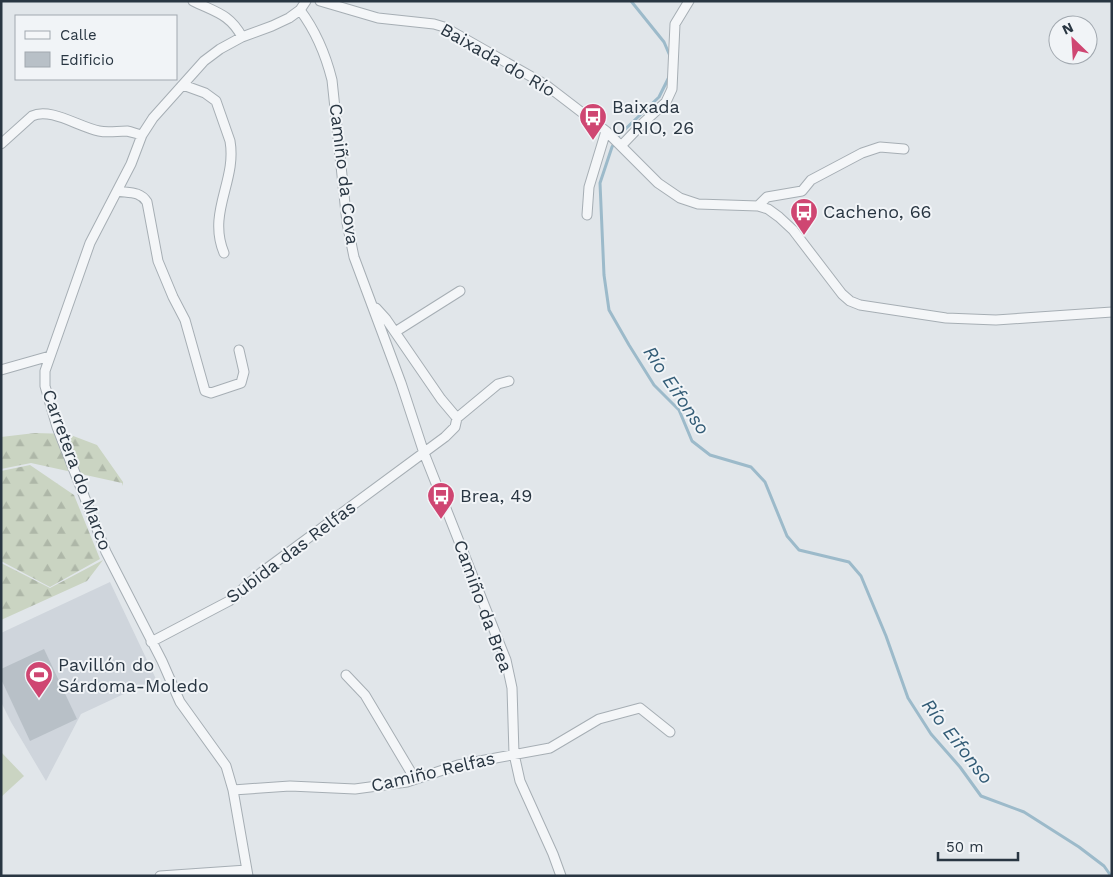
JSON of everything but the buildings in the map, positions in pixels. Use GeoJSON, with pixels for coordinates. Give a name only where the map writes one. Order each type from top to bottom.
{"type":"FeatureCollection","features":[{"type":"Feature","properties":{"kind":"street"},"geometry":{"type":"LineString","coordinates":[[193,1],[228,18],[233,22],[242,37]]}},
{"type":"Feature","properties":{"kind":"street","name":"Carretera do Marco"},"geometry":{"type":"LineString","coordinates":[[248,873],[233,790],[226,766],[180,702],[162,661],[106,552],[57,427],[45,386],[45,371],[90,243],[131,164],[142,135],[153,118],[204,61],[220,49],[242,37],[281,23],[300,10],[306,1]]}},
{"type":"Feature","properties":{"kind":"street","name":"Baixada do Río"},"geometry":{"type":"LineString","coordinates":[[320,1],[378,18],[434,24],[444,27],[546,85],[606,131],[658,183],[680,198],[698,204],[758,206]]}},
{"type":"Feature","properties":{"kind":"street"},"geometry":{"type":"LineString","coordinates":[[620,144],[666,102],[672,89],[675,24],[689,1]]}},
{"type":"Feature","properties":{"kind":"street","name":"Camiño da Cova"},"geometry":{"type":"LineString","coordinates":[[300,10],[306,18],[330,71],[350,241],[424,453]]}},
{"type":"Feature","properties":{"kind":"street"},"geometry":{"type":"LineString","coordinates":[[183,85],[205,93],[216,101],[230,141],[229,173],[218,219],[219,239],[224,253]]}},
{"type":"Feature","properties":{"kind":"street"},"geometry":{"type":"LineString","coordinates":[[1,144],[32,116],[46,113],[102,132],[127,131],[142,135]]}},
{"type":"Feature","properties":{"kind":"street"},"geometry":{"type":"LineString","coordinates":[[587,215],[589,187],[606,131]]}},
{"type":"Feature","properties":{"kind":"street"},"geometry":{"type":"LineString","coordinates":[[904,149],[880,147],[862,153],[811,180],[802,191],[767,197],[758,206],[768,209],[779,217],[798,237],[842,294],[850,301],[860,305],[946,318],[996,320],[1112,312]]}},
{"type":"Feature","properties":{"kind":"street"},"geometry":{"type":"LineString","coordinates":[[117,191],[142,195],[147,202],[158,261],[172,297],[185,320],[205,391],[210,393],[241,383],[244,372],[239,350]]}},
{"type":"Feature","properties":{"kind":"street"},"geometry":{"type":"LineString","coordinates":[[395,332],[460,291]]}},
{"type":"Feature","properties":{"kind":"street"},"geometry":{"type":"LineString","coordinates":[[372,304],[386,319],[457,418]]}},
{"type":"Feature","properties":{"kind":"street"},"geometry":{"type":"LineString","coordinates":[[1,370],[50,356]]}},
{"type":"Feature","properties":{"kind":"street","name":"Subida das Relfas"},"geometry":{"type":"LineString","coordinates":[[151,642],[229,601],[262,572],[445,437],[455,427],[457,418],[498,384],[508,381]]}},
{"type":"Feature","properties":{"kind":"street","name":"Camiño da Brea"},"geometry":{"type":"LineString","coordinates":[[424,453],[506,660],[512,688],[514,754],[520,781],[554,854],[561,876]]}},
{"type":"Feature","properties":{"kind":"street"},"geometry":{"type":"LineString","coordinates":[[346,675],[364,695],[415,779]]}},
{"type":"Feature","properties":{"kind":"street","name":"Camiño Relfas"},"geometry":{"type":"LineString","coordinates":[[233,790],[290,786],[355,788],[407,782],[458,765],[550,748],[599,719],[640,708],[670,732]]}},
{"type":"Feature","properties":{"kind":"street"},"geometry":{"type":"LineString","coordinates":[[160,876],[248,873]]}},
{"type":"Feature","properties":{"kind":"shaded area"},"geometry":{"type":"Polygon","coordinates":[[[110,582],[156,679],[81,714],[46,781],[1,702],[1,633],[110,582]]]}},
{"type":"Feature","properties":{"kind":"green space"},"geometry":{"type":"Polygon","coordinates":[[[35,433],[68,434],[97,445],[123,482],[123,486],[122,483],[31,463],[1,469],[1,437],[35,433]]]}},
{"type":"Feature","properties":{"kind":"green space"},"geometry":{"type":"Polygon","coordinates":[[[30,465],[74,495],[100,559],[50,587],[1,561],[1,471],[30,465]]]}},
{"type":"Feature","properties":{"kind":"green space"},"geometry":{"type":"Polygon","coordinates":[[[103,560],[87,581],[1,620],[1,563],[50,588],[103,560]]]}},
{"type":"Feature","properties":{"kind":"green space"},"geometry":{"type":"Polygon","coordinates":[[[1,752],[24,776],[1,797],[1,752]]]}},
{"type":"Feature","properties":{"kind":"waterway","name":"Río Eifonso"},"geometry":{"type":"LineString","coordinates":[[631,1],[664,42],[670,56]]}},
{"type":"Feature","properties":{"kind":"waterway","name":"Río Eifonso"},"geometry":{"type":"LineString","coordinates":[[669,77],[659,97],[619,135],[612,147],[600,183],[604,275],[609,310],[654,385],[679,410],[692,441],[710,455],[751,467],[765,482],[787,536],[799,550],[849,562],[861,576],[886,636],[908,698],[931,734],[960,767],[981,796],[1024,812],[1079,847],[1104,866],[1111,876]]}},
{"type":"Feature","properties":{"kind":"place","name":"Baixada O RIO, 26"},"geometry":{"type":"Point","coordinates":[593,141]}},
{"type":"Feature","properties":{"kind":"place","name":"Cacheno, 66"},"geometry":{"type":"Point","coordinates":[804,236]}},
{"type":"Feature","properties":{"kind":"place","name":"Brea, 49"},"geometry":{"type":"Point","coordinates":[441,520]}},
{"type":"Feature","properties":{"kind":"place","name":"Pavillón do Sárdoma-Moledo"},"geometry":{"type":"Point","coordinates":[39,699]}}]}
